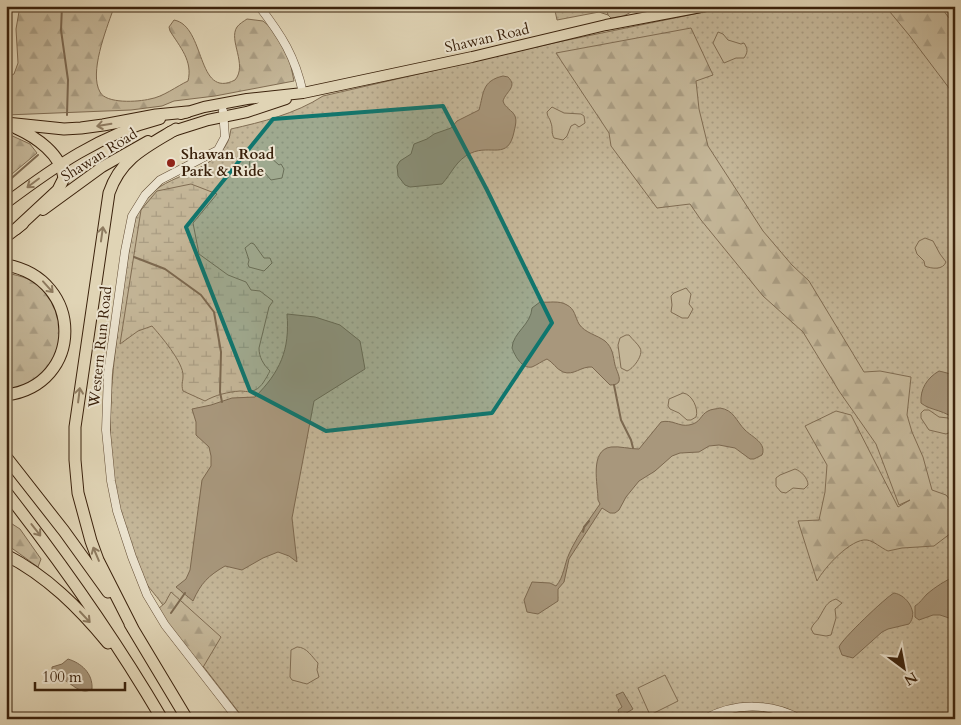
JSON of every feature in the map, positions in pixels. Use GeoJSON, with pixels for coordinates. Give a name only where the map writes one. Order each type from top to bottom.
{"type":"FeatureCollection","features":[{"type":"Feature","properties":{"kind":"highway"},"geometry":{"type":"LineString","coordinates":[[6,123],[72,128],[187,112]]}},
{"type":"Feature","properties":{"kind":"highway"},"geometry":{"type":"LineString","coordinates":[[6,123],[34,137],[45,146],[60,164],[64,174],[62,184],[58,190],[16,229]]}},
{"type":"Feature","properties":{"kind":"highway"},"geometry":{"type":"LineString","coordinates":[[133,629],[98,560],[84,518],[76,477],[75,427],[108,193],[125,164],[136,154],[176,129]]}},
{"type":"Feature","properties":{"kind":"highway"},"geometry":{"type":"LineString","coordinates":[[6,265],[32,273],[47,285],[58,299],[65,323],[62,349],[56,364],[50,372],[29,388],[6,395]]}},
{"type":"Feature","properties":{"kind":"highway"},"geometry":{"type":"LineString","coordinates":[[6,457],[80,552],[133,629],[187,719]]}},
{"type":"Feature","properties":{"kind":"highway"},"geometry":{"type":"LineString","coordinates":[[6,492],[72,579],[134,671],[162,719]]}},
{"type":"Feature","properties":{"kind":"highway"},"geometry":{"type":"LineString","coordinates":[[6,555],[26,566],[60,591],[98,630],[113,648],[127,670],[134,671]]}},
{"type":"Feature","properties":{"kind":"main road","name":"Shawan Road"},"geometry":{"type":"LineString","coordinates":[[187,112],[208,110],[223,114],[247,112],[303,93],[606,26],[706,6]]}},
{"type":"Feature","properties":{"kind":"main road","name":"Shawan Road"},"geometry":{"type":"LineString","coordinates":[[6,203],[84,149],[123,131],[204,107],[259,97],[303,93]]}},
{"type":"Feature","properties":{"kind":"main road","name":"Shawan Road"},"geometry":{"type":"LineString","coordinates":[[6,237],[102,167],[144,143],[176,129],[208,120],[246,105],[259,97]]}},
{"type":"Feature","properties":{"kind":"street"},"geometry":{"type":"LineString","coordinates":[[260,6],[290,52],[299,72],[303,93]]}},
{"type":"Feature","properties":{"kind":"street","name":"Western Run Road"},"geometry":{"type":"LineString","coordinates":[[223,114],[225,137],[218,150],[160,180],[144,195],[132,216],[125,251],[108,373],[106,430],[111,480],[117,511],[132,557],[148,596],[165,625],[238,719]]}},
{"type":"Feature","properties":{"kind":"street"},"geometry":{"type":"LineString","coordinates":[[705,719],[720,712],[747,706],[778,710],[800,719]]}},
{"type":"Feature","properties":{"kind":"highlighted area"},"geometry":{"type":"Polygon","coordinates":[[[443,106],[487,190],[552,323],[492,413],[326,431],[250,391],[186,227],[273,119],[443,106]]]}},
{"type":"Feature","properties":{"kind":"green space"},"geometry":{"type":"Polygon","coordinates":[[[20,6],[112,6],[113,10],[100,51],[96,74],[100,92],[109,99],[138,101],[155,98],[188,81],[189,67],[187,61],[169,27],[174,20],[184,25],[192,35],[207,71],[214,80],[222,83],[235,80],[240,67],[235,39],[237,27],[247,19],[263,21],[284,45],[289,57],[294,81],[131,110],[6,115],[6,78],[14,74],[18,63],[16,29],[20,6]]]}},
{"type":"Feature","properties":{"kind":"green space"},"geometry":{"type":"Polygon","coordinates":[[[554,6],[606,6],[608,15],[599,12],[557,20],[554,6]]]}},
{"type":"Feature","properties":{"kind":"green space"},"geometry":{"type":"Polygon","coordinates":[[[606,6],[631,6],[631,12],[624,16],[611,18],[608,15],[606,6]]]}},
{"type":"Feature","properties":{"kind":"green space"},"geometry":{"type":"Polygon","coordinates":[[[733,6],[955,6],[955,719],[244,719],[169,622],[166,610],[143,578],[130,545],[117,497],[113,471],[110,419],[113,367],[130,244],[136,217],[141,207],[153,192],[166,183],[212,160],[228,142],[231,129],[290,113],[323,96],[558,42],[733,6]]]}},
{"type":"Feature","properties":{"kind":"green space"},"geometry":{"type":"Polygon","coordinates":[[[885,6],[940,6],[955,26],[955,96],[909,35],[885,6]]]}},
{"type":"Feature","properties":{"kind":"green space"},"geometry":{"type":"Polygon","coordinates":[[[691,28],[713,75],[696,81],[699,109],[708,146],[763,231],[792,265],[809,281],[864,372],[880,371],[911,377],[907,415],[912,432],[923,457],[932,490],[946,495],[955,506],[955,530],[934,546],[888,551],[870,541],[861,541],[853,544],[839,555],[817,581],[798,521],[819,520],[825,492],[827,465],[805,426],[836,411],[851,415],[898,507],[910,500],[899,505],[876,444],[839,391],[803,332],[763,296],[690,204],[657,208],[611,146],[609,133],[556,53],[691,28]]]}},
{"type":"Feature","properties":{"kind":"green space"},"geometry":{"type":"Polygon","coordinates":[[[718,32],[723,34],[728,40],[741,44],[744,43],[747,50],[744,58],[736,58],[724,63],[713,43],[718,32]]]}},
{"type":"Feature","properties":{"kind":"green space"},"geometry":{"type":"Polygon","coordinates":[[[552,107],[564,113],[581,114],[584,116],[585,123],[579,127],[575,124],[571,126],[563,140],[554,138],[552,125],[547,115],[547,112],[552,107]]]}},
{"type":"Feature","properties":{"kind":"green space"},"geometry":{"type":"Polygon","coordinates":[[[6,133],[30,144],[37,153],[6,179],[6,133]]]}},
{"type":"Feature","properties":{"kind":"green space"},"geometry":{"type":"Polygon","coordinates":[[[252,157],[270,157],[279,165],[281,164],[284,169],[282,178],[271,180],[265,173],[252,171],[249,168],[252,157]]]}},
{"type":"Feature","properties":{"kind":"green space"},"geometry":{"type":"Polygon","coordinates":[[[191,184],[217,194],[193,223],[199,254],[228,275],[246,282],[251,290],[260,291],[273,301],[269,307],[259,348],[262,360],[270,371],[264,382],[253,391],[226,393],[205,401],[183,391],[183,376],[180,364],[152,326],[138,331],[120,344],[141,210],[157,191],[191,184]]]}},
{"type":"Feature","properties":{"kind":"green space"},"geometry":{"type":"Polygon","coordinates":[[[925,238],[933,241],[946,262],[945,265],[940,268],[925,266],[924,261],[917,254],[915,248],[919,241],[925,238]]]}},
{"type":"Feature","properties":{"kind":"green space"},"geometry":{"type":"Polygon","coordinates":[[[251,243],[254,244],[264,258],[270,258],[272,263],[264,271],[249,267],[245,248],[251,243]]]}},
{"type":"Feature","properties":{"kind":"green space"},"geometry":{"type":"Polygon","coordinates":[[[6,273],[28,279],[38,284],[47,292],[58,314],[60,339],[52,363],[44,373],[32,383],[6,392],[6,273]]]}},
{"type":"Feature","properties":{"kind":"green space"},"geometry":{"type":"Polygon","coordinates":[[[686,288],[691,294],[689,304],[693,309],[688,318],[682,318],[671,312],[671,296],[686,288]]]}},
{"type":"Feature","properties":{"kind":"green space"},"geometry":{"type":"Polygon","coordinates":[[[629,335],[641,351],[637,361],[627,371],[621,368],[618,345],[620,338],[629,335]]]}},
{"type":"Feature","properties":{"kind":"green space"},"geometry":{"type":"Polygon","coordinates":[[[683,393],[692,399],[696,406],[696,417],[691,420],[687,420],[668,406],[669,399],[683,393]]]}},
{"type":"Feature","properties":{"kind":"green space"},"geometry":{"type":"Polygon","coordinates":[[[924,410],[929,410],[939,417],[948,418],[954,426],[953,431],[946,434],[929,430],[921,418],[921,413],[924,410]]]}},
{"type":"Feature","properties":{"kind":"green space"},"geometry":{"type":"Polygon","coordinates":[[[795,469],[804,475],[808,485],[804,489],[793,488],[786,493],[781,492],[776,486],[776,478],[795,469]]]}},
{"type":"Feature","properties":{"kind":"green space"},"geometry":{"type":"Polygon","coordinates":[[[6,520],[20,529],[41,559],[38,567],[6,544],[6,520]]]}},
{"type":"Feature","properties":{"kind":"green space"},"geometry":{"type":"Polygon","coordinates":[[[171,592],[221,637],[202,669],[158,609],[165,603],[171,592]]]}},
{"type":"Feature","properties":{"kind":"green space"},"geometry":{"type":"Polygon","coordinates":[[[836,599],[842,603],[835,609],[836,618],[831,635],[814,634],[811,629],[813,625],[828,604],[836,599]]]}},
{"type":"Feature","properties":{"kind":"green space"},"geometry":{"type":"Polygon","coordinates":[[[297,647],[306,650],[318,663],[319,677],[307,684],[292,680],[290,677],[291,650],[297,647]]]}},
{"type":"Feature","properties":{"kind":"green space"},"geometry":{"type":"Polygon","coordinates":[[[665,675],[678,701],[650,715],[638,688],[665,675]]]}},
{"type":"Feature","properties":{"kind":"shaded area"},"geometry":{"type":"Polygon","coordinates":[[[503,76],[511,80],[512,86],[503,101],[514,114],[516,120],[508,146],[498,150],[471,153],[458,163],[442,184],[410,187],[405,185],[398,176],[397,166],[400,161],[411,154],[414,144],[451,128],[457,121],[479,110],[487,84],[503,76]]]}},
{"type":"Feature","properties":{"kind":"shaded area"},"geometry":{"type":"Polygon","coordinates":[[[540,302],[564,303],[573,311],[582,327],[610,346],[619,375],[618,383],[610,385],[592,367],[567,373],[561,371],[547,359],[532,367],[525,366],[519,361],[512,348],[513,342],[529,319],[532,308],[540,302]]]}},
{"type":"Feature","properties":{"kind":"shaded area"},"geometry":{"type":"Polygon","coordinates":[[[287,314],[315,317],[340,325],[360,341],[365,369],[314,401],[292,518],[297,562],[289,556],[278,552],[242,570],[225,566],[206,580],[193,601],[176,587],[186,579],[190,570],[202,480],[211,466],[211,456],[209,447],[196,435],[196,422],[192,409],[232,398],[255,397],[264,388],[282,360],[287,339],[287,314]]]}},
{"type":"Feature","properties":{"kind":"shaded area"},"geometry":{"type":"Polygon","coordinates":[[[939,371],[955,375],[955,421],[952,417],[921,403],[925,384],[939,371]]]}},
{"type":"Feature","properties":{"kind":"shaded area"},"geometry":{"type":"Polygon","coordinates":[[[720,408],[732,413],[745,430],[761,444],[762,455],[750,459],[735,448],[719,445],[709,446],[699,452],[680,453],[672,456],[655,471],[639,481],[615,513],[610,513],[602,508],[569,559],[564,582],[558,589],[558,601],[538,614],[527,612],[524,600],[532,582],[550,583],[556,586],[561,579],[572,547],[600,504],[598,500],[596,469],[600,454],[611,447],[639,449],[661,422],[669,421],[689,425],[696,423],[708,411],[720,408]]]}},
{"type":"Feature","properties":{"kind":"shaded area"},"geometry":{"type":"Polygon","coordinates":[[[955,576],[955,620],[940,615],[933,615],[919,620],[915,617],[915,606],[933,589],[955,576]]]}},
{"type":"Feature","properties":{"kind":"shaded area"},"geometry":{"type":"Polygon","coordinates":[[[894,593],[903,597],[910,605],[913,615],[909,624],[882,632],[853,658],[842,655],[839,647],[847,636],[894,593]]]}},
{"type":"Feature","properties":{"kind":"shaded area"},"geometry":{"type":"Polygon","coordinates":[[[68,659],[85,669],[92,683],[92,689],[85,691],[78,689],[52,672],[52,667],[62,664],[68,659]]]}},
{"type":"Feature","properties":{"kind":"shaded area"},"geometry":{"type":"Polygon","coordinates":[[[623,692],[633,709],[620,717],[618,710],[622,707],[616,695],[623,692]]]}},
{"type":"Feature","properties":{"kind":"waterway"},"geometry":{"type":"LineString","coordinates":[[62,6],[61,30],[68,80],[67,115]]}},
{"type":"Feature","properties":{"kind":"waterway"},"geometry":{"type":"LineString","coordinates":[[6,183],[38,155]]}},
{"type":"Feature","properties":{"kind":"waterway"},"geometry":{"type":"LineString","coordinates":[[134,257],[165,269],[201,295],[214,312],[221,352],[220,392],[222,402]]}},
{"type":"Feature","properties":{"kind":"waterway"},"geometry":{"type":"LineString","coordinates":[[614,385],[621,420],[633,448]]}},
{"type":"Feature","properties":{"kind":"waterway"},"geometry":{"type":"LineString","coordinates":[[583,532],[584,527],[589,521]]}},
{"type":"Feature","properties":{"kind":"waterway"},"geometry":{"type":"LineString","coordinates":[[171,613],[185,593]]}},
{"type":"Feature","properties":{"kind":"place","name":"Shawan Road Park & Ride"},"geometry":{"type":"Point","coordinates":[171,163]}}]}
